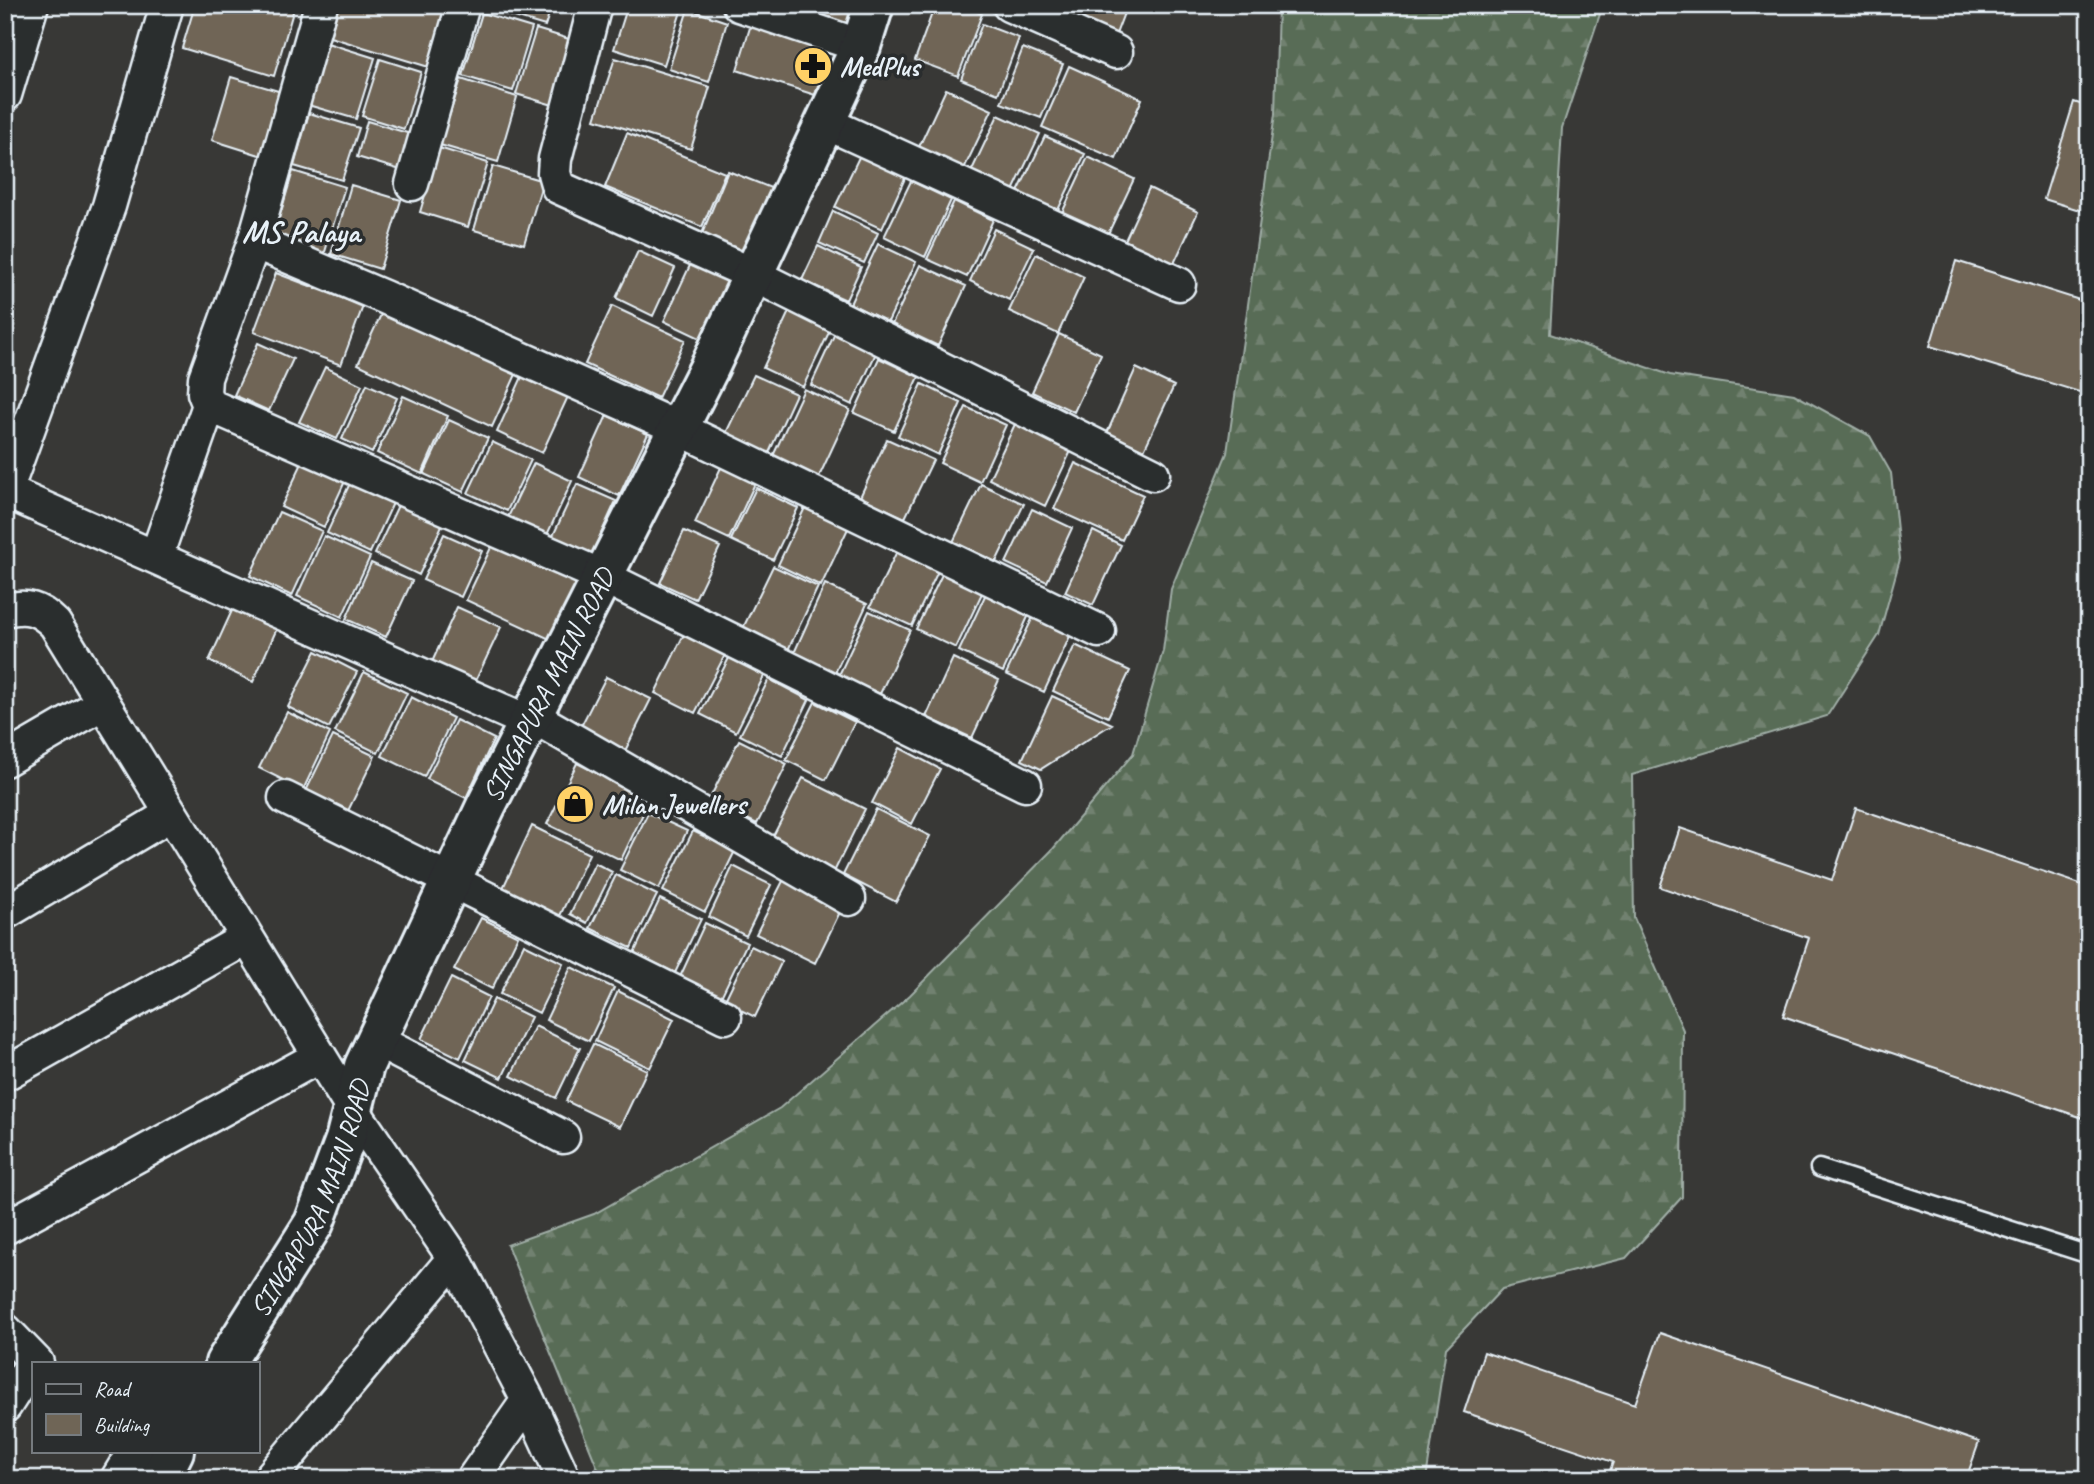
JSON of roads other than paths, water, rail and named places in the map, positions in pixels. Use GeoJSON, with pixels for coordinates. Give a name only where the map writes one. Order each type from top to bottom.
{"type":"FeatureCollection","features":[{"type":"Feature","properties":{"kind":"street"},"geometry":{"type":"LineString","coordinates":[[5,95],[32,5]]}},
{"type":"Feature","properties":{"kind":"street"},"geometry":{"type":"LineString","coordinates":[[167,5],[109,206],[6,491],[531,719],[849,899]]}},
{"type":"Feature","properties":{"kind":"street"},"geometry":{"type":"LineString","coordinates":[[156,557],[209,405],[204,393],[205,378],[254,242],[321,5]]}},
{"type":"Feature","properties":{"kind":"street"},"geometry":{"type":"LineString","coordinates":[[412,184],[463,5]]}},
{"type":"Feature","properties":{"kind":"street"},"geometry":{"type":"LineString","coordinates":[[595,5],[555,159],[554,173],[558,187],[752,274],[1153,474]]}},
{"type":"Feature","properties":{"kind":"street"},"geometry":{"type":"LineString","coordinates":[[739,5],[861,46]]}},
{"type":"Feature","properties":{"kind":"street","name":"SINGAPURA MAIN ROAD"},"geometry":{"type":"LineString","coordinates":[[226,1362],[314,1223],[345,1140],[365,1066],[531,719],[709,368],[861,46],[874,5]]}},
{"type":"Feature","properties":{"kind":"street"},"geometry":{"type":"LineString","coordinates":[[1009,5],[1116,52]]}},
{"type":"Feature","properties":{"kind":"street"},"geometry":{"type":"LineString","coordinates":[[824,122],[1179,284]]}},
{"type":"Feature","properties":{"kind":"street"},"geometry":{"type":"LineString","coordinates":[[254,242],[678,428],[1099,631]]}},
{"type":"Feature","properties":{"kind":"street"},"geometry":{"type":"LineString","coordinates":[[209,405],[604,577],[1025,785]]}},
{"type":"Feature","properties":{"kind":"street"},"geometry":{"type":"LineString","coordinates":[[5,610],[18,607],[35,608],[55,624],[353,1110],[454,1258],[528,1399],[564,1479]]}},
{"type":"Feature","properties":{"kind":"street"},"geometry":{"type":"LineString","coordinates":[[5,760],[103,704]]}},
{"type":"Feature","properties":{"kind":"street"},"geometry":{"type":"LineString","coordinates":[[285,798],[724,1017]]}},
{"type":"Feature","properties":{"kind":"street"},"geometry":{"type":"LineString","coordinates":[[5,912],[171,814]]}},
{"type":"Feature","properties":{"kind":"street"},"geometry":{"type":"LineString","coordinates":[[5,1074],[247,938]]}},
{"type":"Feature","properties":{"kind":"street"},"geometry":{"type":"LineString","coordinates":[[377,1041],[563,1137]]}},
{"type":"Feature","properties":{"kind":"street"},"geometry":{"type":"LineString","coordinates":[[5,1228],[320,1056]]}},
{"type":"Feature","properties":{"kind":"street"},"geometry":{"type":"LineString","coordinates":[[269,1479],[454,1258]]}},
{"type":"Feature","properties":{"kind":"street"},"geometry":{"type":"LineString","coordinates":[[5,1330],[35,1362]]}},
{"type":"Feature","properties":{"kind":"street"},"geometry":{"type":"LineString","coordinates":[[5,1406],[32,1366]]}},
{"type":"Feature","properties":{"kind":"street"},"geometry":{"type":"LineString","coordinates":[[472,1479],[528,1399]]}},
{"type":"Feature","properties":{"kind":"street"},"geometry":{"type":"LineString","coordinates":[[117,1479],[155,1464]]}},
{"type":"Feature","properties":{"kind":"lane"},"geometry":{"type":"LineString","coordinates":[[1819,1168],[2089,1255]]}},
{"type":"Feature","properties":{"kind":"place","name":"MedPlus"},"geometry":{"type":"Point","coordinates":[813,66]}},
{"type":"Feature","properties":{"kind":"place","name":"Milan Jewellers"},"geometry":{"type":"Point","coordinates":[575,804]}},
{"type":"Feature","properties":{"kind":"district","name":"MS Palaya"},"geometry":{"type":"Point","coordinates":[301,231]}}]}
